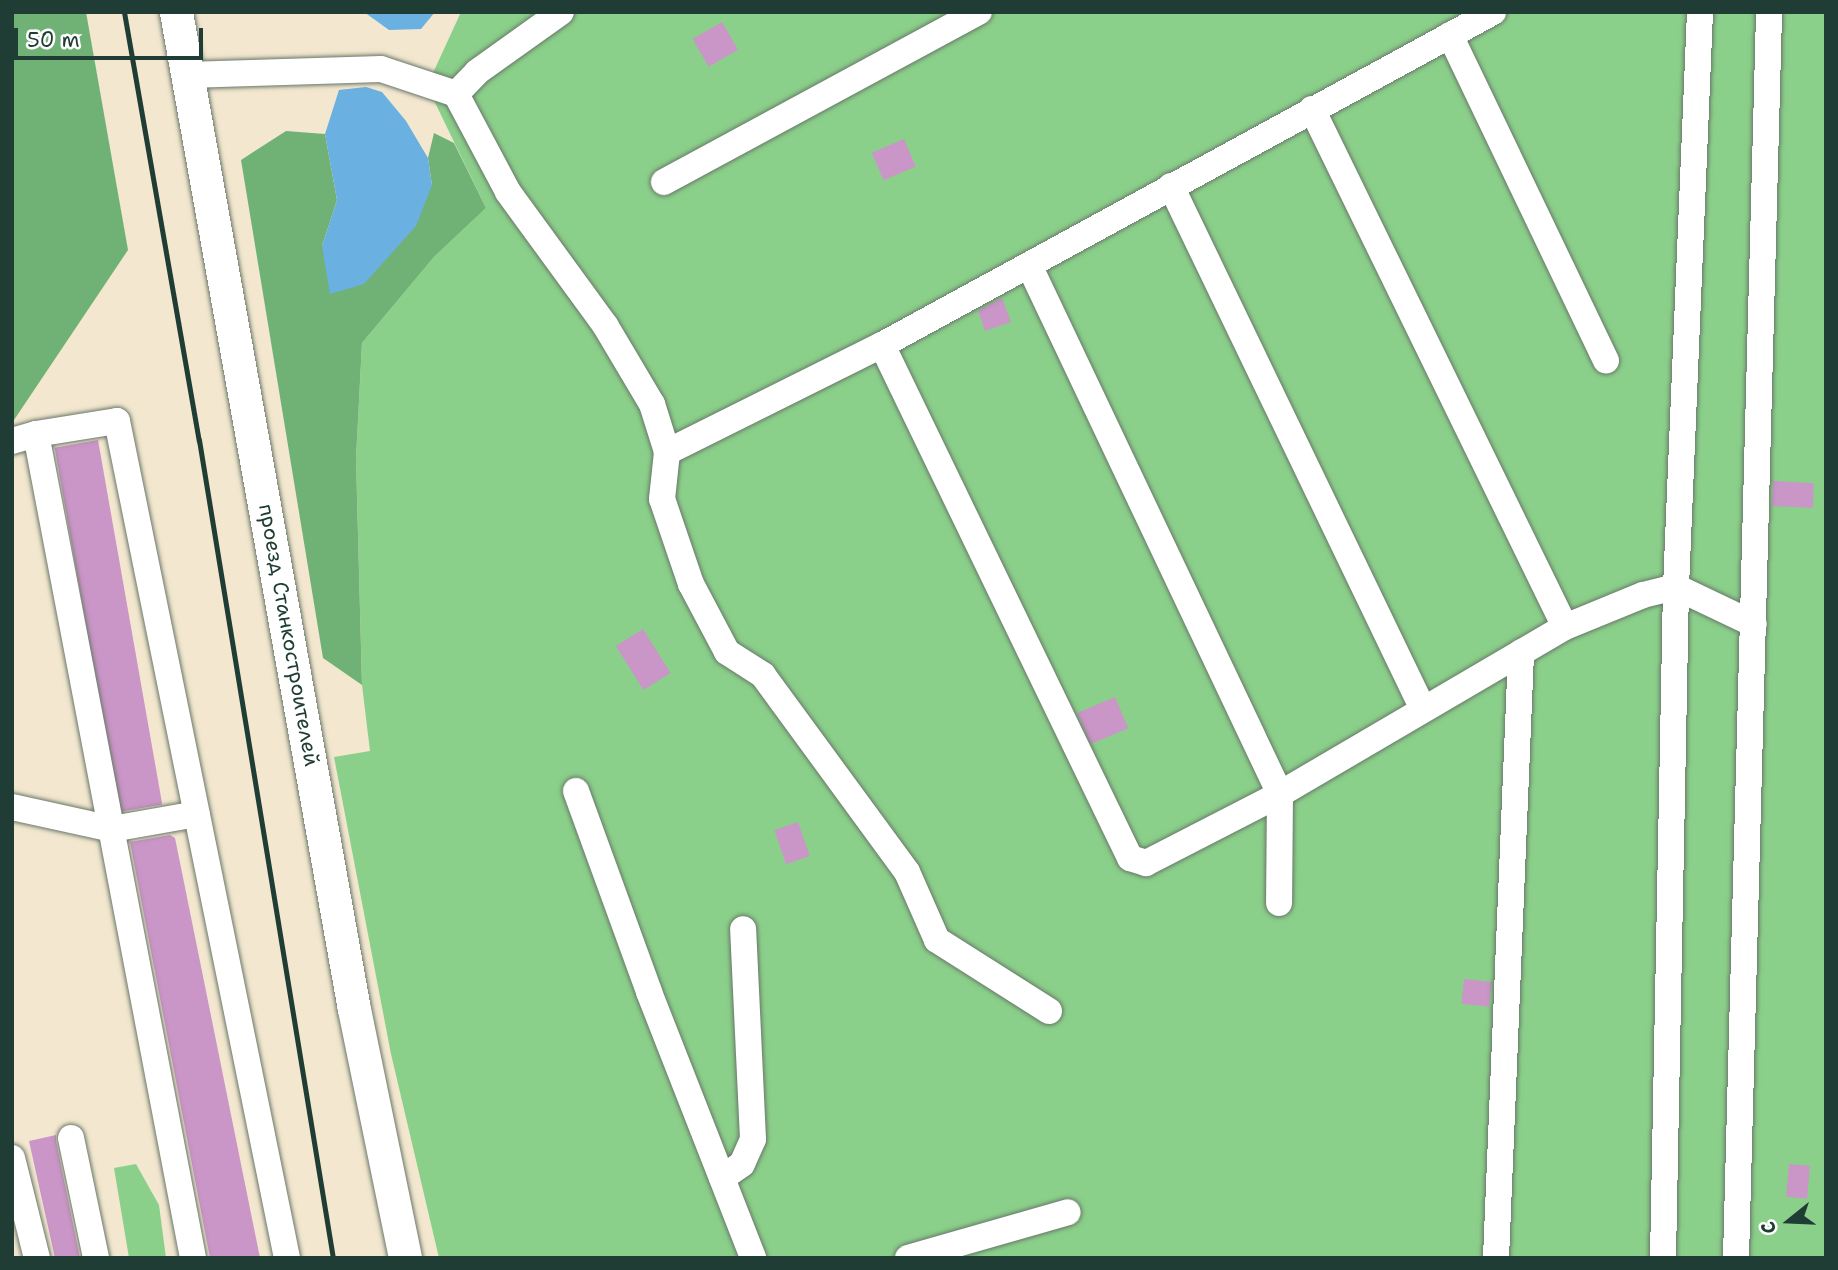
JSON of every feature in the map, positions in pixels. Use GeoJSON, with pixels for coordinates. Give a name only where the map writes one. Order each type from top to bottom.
{"type":"FeatureCollection","features":[{"type":"Feature","properties":{"kind":"main road","name":"проезд Станкостроителей"},"geometry":{"type":"LineString","coordinates":[[176,12],[354,1009],[405,1258]]}},
{"type":"Feature","properties":{"kind":"street"},"geometry":{"type":"LineString","coordinates":[[456,94],[477,72],[561,12]]}},
{"type":"Feature","properties":{"kind":"street"},"geometry":{"type":"LineString","coordinates":[[664,182],[979,12]]}},
{"type":"Feature","properties":{"kind":"street"},"geometry":{"type":"LineString","coordinates":[[667,452],[882,345],[1493,12]]}},
{"type":"Feature","properties":{"kind":"street"},"geometry":{"type":"LineString","coordinates":[[1663,1258],[1676,587],[1700,12]]}},
{"type":"Feature","properties":{"kind":"street"},"geometry":{"type":"LineString","coordinates":[[1736,1258],[1769,12]]}},
{"type":"Feature","properties":{"kind":"street"},"geometry":{"type":"LineString","coordinates":[[1450,35],[1606,361]]}},
{"type":"Feature","properties":{"kind":"street"},"geometry":{"type":"LineString","coordinates":[[187,75],[381,69],[456,94],[508,192],[605,325],[652,404],[667,452],[662,499],[691,584],[727,652],[763,675],[907,872],[937,940],[1049,1012]]}},
{"type":"Feature","properties":{"kind":"street"},"geometry":{"type":"LineString","coordinates":[[1312,109],[1565,627]]}},
{"type":"Feature","properties":{"kind":"street"},"geometry":{"type":"LineString","coordinates":[[1171,186],[1422,707]]}},
{"type":"Feature","properties":{"kind":"street"},"geometry":{"type":"LineString","coordinates":[[1029,265],[1280,794],[1279,903]]}},
{"type":"Feature","properties":{"kind":"street"},"geometry":{"type":"LineString","coordinates":[[882,345],[1130,858],[1146,863],[1280,794],[1422,707],[1565,627],[1643,595],[1676,587],[1754,624]]}},
{"type":"Feature","properties":{"kind":"street"},"geometry":{"type":"LineString","coordinates":[[193,1258],[112,829],[24,437],[117,421],[287,1258]]}},
{"type":"Feature","properties":{"kind":"street"},"geometry":{"type":"LineString","coordinates":[[1496,1258],[1521,653]]}},
{"type":"Feature","properties":{"kind":"street"},"geometry":{"type":"LineString","coordinates":[[576,791],[753,1258]]}},
{"type":"Feature","properties":{"kind":"street"},"geometry":{"type":"LineString","coordinates":[[12,807],[112,829],[197,814]]}},
{"type":"Feature","properties":{"kind":"street"},"geometry":{"type":"LineString","coordinates":[[722,1178],[742,1164],[753,1139],[743,929]]}},
{"type":"Feature","properties":{"kind":"street"},"geometry":{"type":"LineString","coordinates":[[71,1138],[96,1258]]}},
{"type":"Feature","properties":{"kind":"street"},"geometry":{"type":"LineString","coordinates":[[12,1158],[37,1258]]}},
{"type":"Feature","properties":{"kind":"street"},"geometry":{"type":"LineString","coordinates":[[908,1258],[1068,1212]]}},
{"type":"Feature","properties":{"kind":"green space"},"geometry":{"type":"Polygon","coordinates":[[[12,12],[86,12],[128,250],[12,423],[12,12]]]}},
{"type":"Feature","properties":{"kind":"green space"},"geometry":{"type":"Polygon","coordinates":[[[461,12],[1826,12],[1826,1258],[439,1258],[391,1054],[334,757],[370,751],[362,685],[356,459],[362,343],[434,257],[486,208],[427,86],[461,12]]]}},
{"type":"Feature","properties":{"kind":"green space"},"geometry":{"type":"Polygon","coordinates":[[[286,131],[325,134],[337,200],[322,246],[432,185],[428,158],[434,133],[454,143],[486,208],[434,257],[362,343],[356,459],[362,685],[323,658],[241,160],[286,131]]]}},
{"type":"Feature","properties":{"kind":"green space"},"geometry":{"type":"Polygon","coordinates":[[[136,1164],[159,1205],[166,1258],[129,1258],[114,1168],[136,1164]]]}},
{"type":"Feature","properties":{"kind":"water"},"geometry":{"type":"Polygon","coordinates":[[[364,12],[435,12],[421,29],[389,30],[364,12]]]}},
{"type":"Feature","properties":{"kind":"water"},"geometry":{"type":"Polygon","coordinates":[[[366,87],[382,92],[406,121],[428,158],[432,185],[416,226],[364,284],[330,294],[322,246],[337,200],[325,134],[339,90],[366,87]]]}},
{"type":"Feature","properties":{"kind":"building"},"geometry":{"type":"Polygon","coordinates":[[[722,22],[738,50],[709,67],[693,39],[722,22]]]}},
{"type":"Feature","properties":{"kind":"building"},"geometry":{"type":"Polygon","coordinates":[[[904,139],[916,167],[884,180],[872,153],[904,139]]]}},
{"type":"Feature","properties":{"kind":"building"},"geometry":{"type":"Polygon","coordinates":[[[1002,298],[1011,322],[985,331],[978,311],[1002,298]]]}},
{"type":"Feature","properties":{"kind":"building"},"geometry":{"type":"Polygon","coordinates":[[[98,440],[162,804],[119,812],[55,448],[98,440]]]}},
{"type":"Feature","properties":{"kind":"building"},"geometry":{"type":"Polygon","coordinates":[[[1773,481],[1814,483],[1813,508],[1772,506],[1773,481]]]}},
{"type":"Feature","properties":{"kind":"building"},"geometry":{"type":"Polygon","coordinates":[[[643,629],[671,673],[643,690],[616,646],[643,629]]]}},
{"type":"Feature","properties":{"kind":"building"},"geometry":{"type":"Polygon","coordinates":[[[1115,697],[1128,728],[1091,744],[1077,713],[1115,697]]]}},
{"type":"Feature","properties":{"kind":"building"},"geometry":{"type":"Polygon","coordinates":[[[798,822],[810,856],[786,864],[774,830],[798,822]]]}},
{"type":"Feature","properties":{"kind":"building"},"geometry":{"type":"Polygon","coordinates":[[[170,835],[175,838],[260,1258],[210,1258],[130,842],[170,835]]]}},
{"type":"Feature","properties":{"kind":"building"},"geometry":{"type":"Polygon","coordinates":[[[1464,979],[1492,982],[1489,1007],[1461,1004],[1464,979]]]}},
{"type":"Feature","properties":{"kind":"building"},"geometry":{"type":"Polygon","coordinates":[[[56,1135],[80,1258],[55,1258],[29,1141],[56,1135]]]}},
{"type":"Feature","properties":{"kind":"building"},"geometry":{"type":"Polygon","coordinates":[[[1789,1164],[1810,1166],[1807,1199],[1786,1197],[1789,1164]]]}},
{"type":"Feature","properties":{"kind":"railway"},"geometry":{"type":"LineString","coordinates":[[124,12],[199,440],[333,1258]]}}]}
